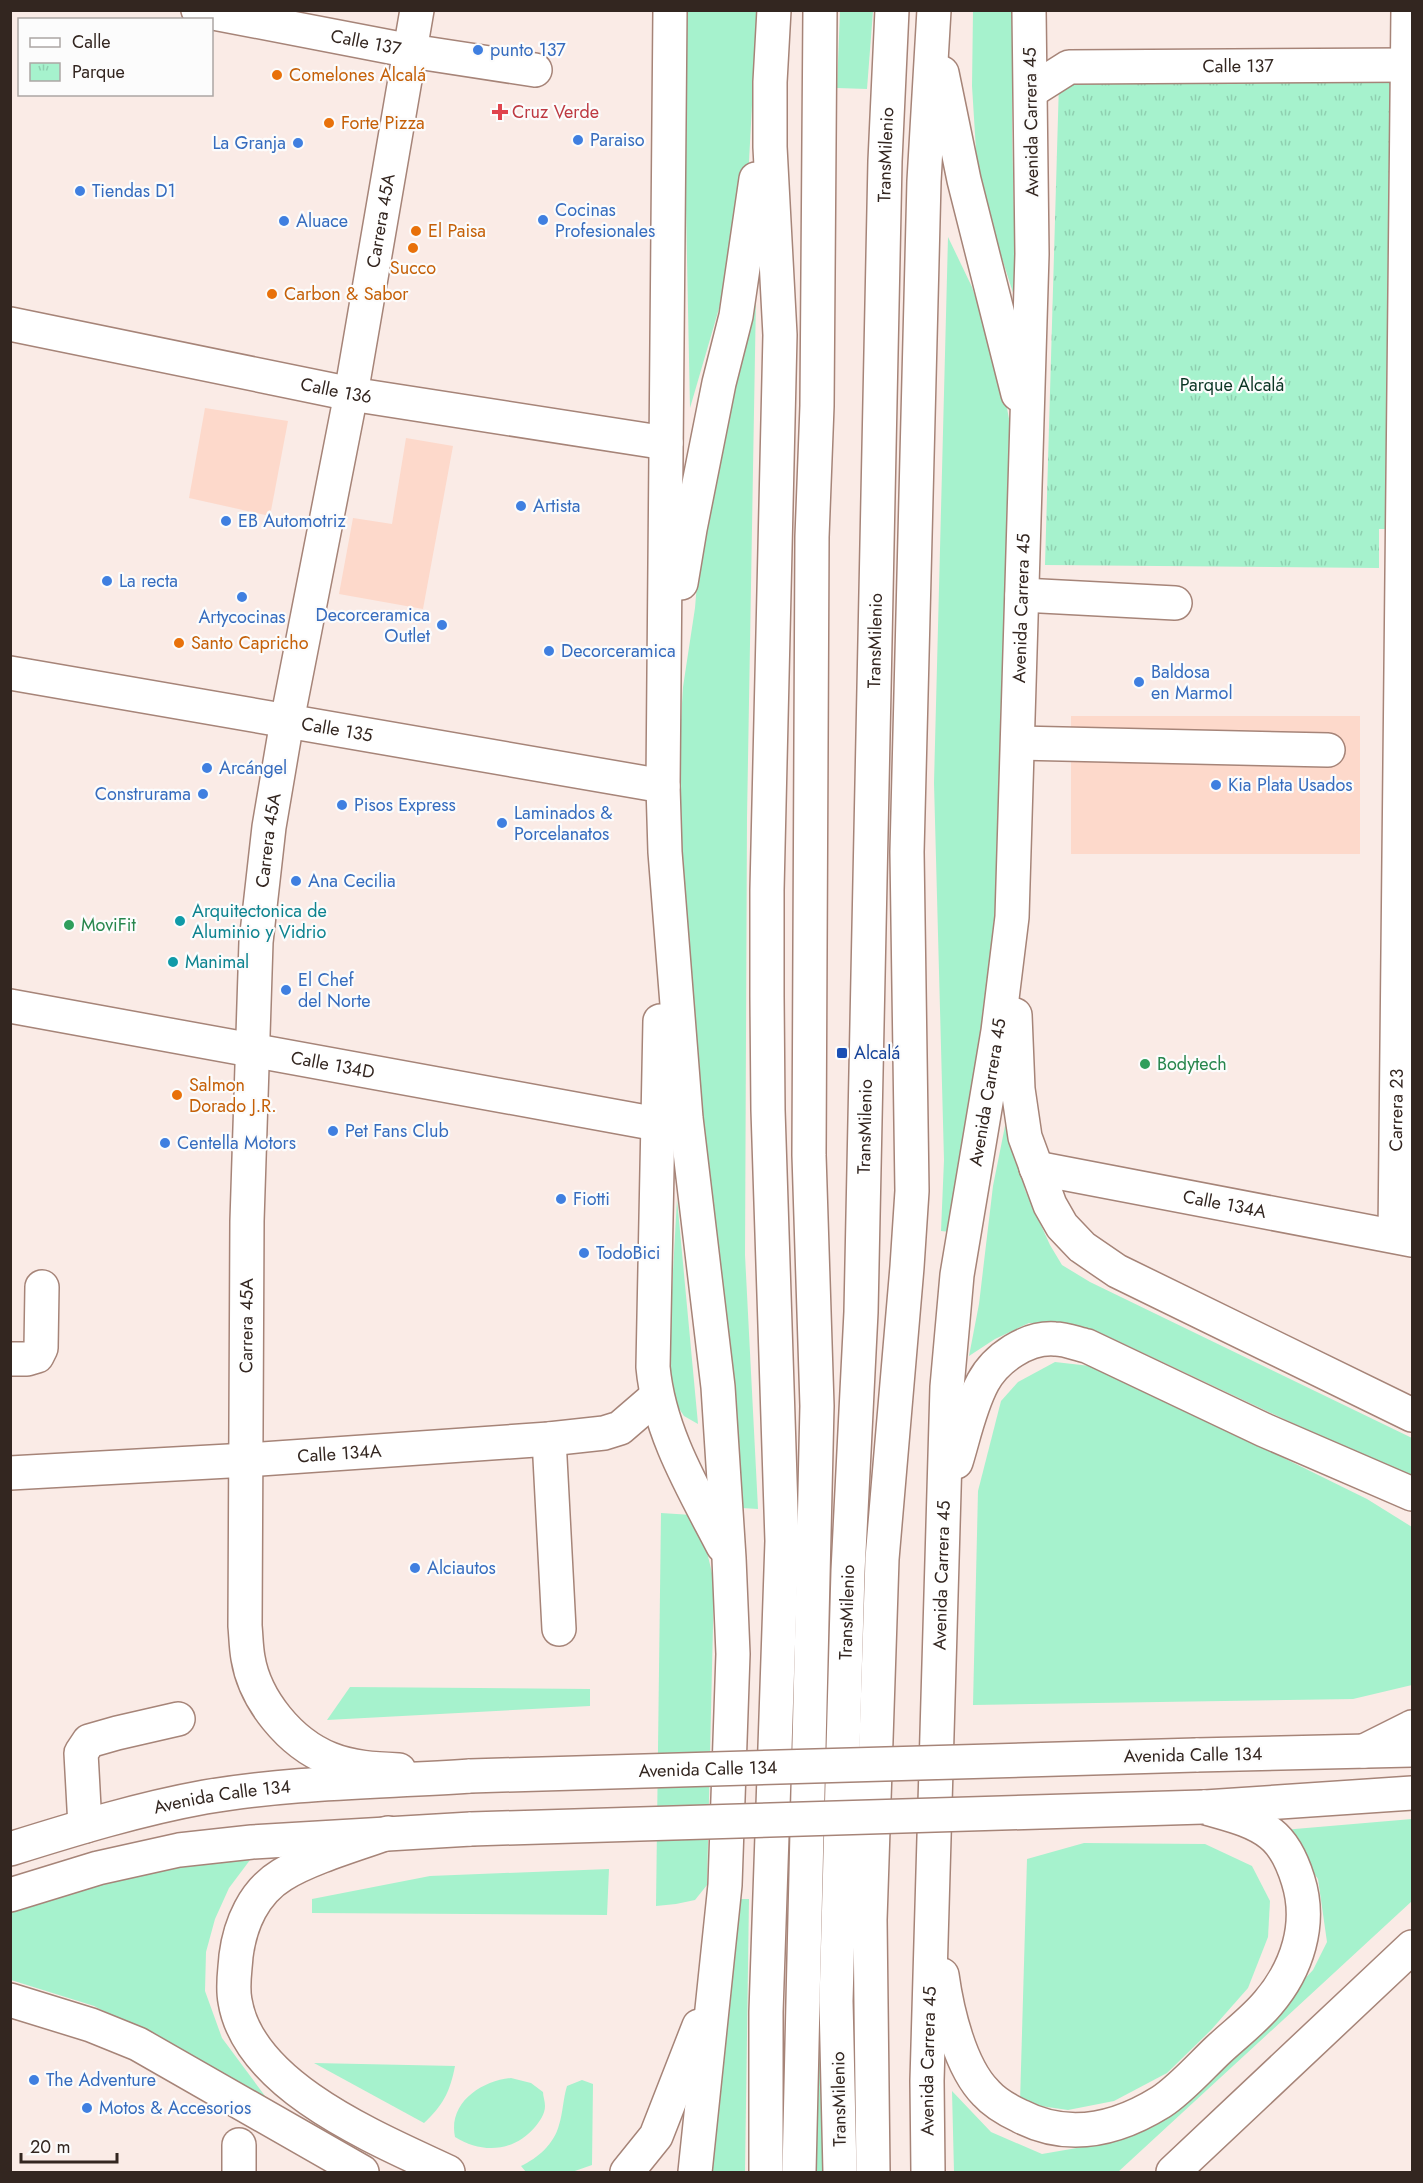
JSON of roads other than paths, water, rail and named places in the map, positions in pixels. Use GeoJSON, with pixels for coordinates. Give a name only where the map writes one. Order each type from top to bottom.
{"type":"FeatureCollection","features":[{"type":"Feature","properties":{"kind":"main road","name":"Calle 137"},"geometry":{"type":"LineString","coordinates":[[198,10],[411,51],[535,70]]}},
{"type":"Feature","properties":{"kind":"main road","name":"Carrera 45A"},"geometry":{"type":"LineString","coordinates":[[417,10],[351,394],[269,827],[256,942],[247,1221],[245,1626],[248,1660],[260,1694],[278,1719],[304,1745],[330,1759],[358,1767],[470,1776]]}},
{"type":"Feature","properties":{"kind":"main road"},"geometry":{"type":"LineString","coordinates":[[670,10],[663,786],[665,852],[686,1118],[718,1387],[729,1558],[733,1666],[725,1885],[695,2172]]}},
{"type":"Feature","properties":{"kind":"main road"},"geometry":{"type":"LineString","coordinates":[[765,2172],[766,2012],[782,1541],[768,1110],[767,890],[780,335],[770,147],[770,82],[774,10]]}},
{"type":"Feature","properties":{"kind":"main road","name":"TransMilenio"},"geometry":{"type":"LineString","coordinates":[[800,2172],[817,1406],[809,1155],[812,537],[817,406],[820,10]]}},
{"type":"Feature","properties":{"kind":"main road","name":"TransMilenio"},"geometry":{"type":"LineString","coordinates":[[840,2172],[836,2001],[848,1571],[861,1312],[885,161],[892,10]]}},
{"type":"Feature","properties":{"kind":"main road","name":"Carrera 23"},"geometry":{"type":"LineString","coordinates":[[1404,1238],[1408,10]]}},
{"type":"Feature","properties":{"kind":"main road"},"geometry":{"type":"LineString","coordinates":[[933,18],[964,180],[1016,386],[1026,446]]}},
{"type":"Feature","properties":{"kind":"main road"},"geometry":{"type":"LineString","coordinates":[[873,2172],[870,1920],[882,1559],[912,1191],[908,852],[924,181],[933,18]]}},
{"type":"Feature","properties":{"kind":"main road"},"geometry":{"type":"LineString","coordinates":[[1030,26],[1069,67],[1031,91]]}},
{"type":"Feature","properties":{"kind":"main road","name":"Avenida Carrera 45"},"geometry":{"type":"LineString","coordinates":[[928,2172],[927,2081],[947,1387],[957,1275],[999,1030],[1012,917],[1032,254],[1030,26]]}},
{"type":"Feature","properties":{"kind":"main road","name":"Calle 137"},"geometry":{"type":"LineString","coordinates":[[1069,67],[1407,65]]}},
{"type":"Feature","properties":{"kind":"main road"},"geometry":{"type":"LineString","coordinates":[[664,699],[690,529],[718,382],[736,316],[770,82]]}},
{"type":"Feature","properties":{"kind":"main road","name":"Calle 136"},"geometry":{"type":"LineString","coordinates":[[10,324],[351,394],[666,443]]}},
{"type":"Feature","properties":{"kind":"main road"},"geometry":{"type":"LineString","coordinates":[[1022,595],[1175,603]]}},
{"type":"Feature","properties":{"kind":"main road","name":"Calle 135"},"geometry":{"type":"LineString","coordinates":[[10,673],[663,786]]}},
{"type":"Feature","properties":{"kind":"main road"},"geometry":{"type":"LineString","coordinates":[[1018,743],[1328,750]]}},
{"type":"Feature","properties":{"kind":"main road"},"geometry":{"type":"LineString","coordinates":[[665,852],[653,1367],[656,1397],[667,1434],[729,1558]]}},
{"type":"Feature","properties":{"kind":"main road"},"geometry":{"type":"LineString","coordinates":[[1012,917],[1018,1089],[1025,1137],[1050,1205],[1062,1226],[1082,1247],[1117,1271],[1413,1415]]}},
{"type":"Feature","properties":{"kind":"main road","name":"Calle 134D"},"geometry":{"type":"LineString","coordinates":[[10,1006],[657,1124]]}},
{"type":"Feature","properties":{"kind":"main road","name":"Calle 134A"},"geometry":{"type":"LineString","coordinates":[[1036,1168],[1404,1238]]}},
{"type":"Feature","properties":{"kind":"main road"},"geometry":{"type":"LineString","coordinates":[[10,1359],[27,1359],[37,1356],[41,1348],[42,1287]]}},
{"type":"Feature","properties":{"kind":"main road"},"geometry":{"type":"LineString","coordinates":[[944,1501],[968,1421],[983,1382],[994,1367],[1023,1345],[1056,1338],[1087,1346],[1264,1430],[1413,1494]]}},
{"type":"Feature","properties":{"kind":"main road","name":"Calle 134A"},"geometry":{"type":"LineString","coordinates":[[10,1473],[247,1460],[549,1439],[604,1433],[620,1428],[656,1397]]}},
{"type":"Feature","properties":{"kind":"main road"},"geometry":{"type":"LineString","coordinates":[[549,1439],[559,1629]]}},
{"type":"Feature","properties":{"kind":"main road"},"geometry":{"type":"LineString","coordinates":[[86,1826],[81,1754],[89,1742],[178,1719]]}},
{"type":"Feature","properties":{"kind":"main road"},"geometry":{"type":"LineString","coordinates":[[1364,1751],[1413,1727]]}},
{"type":"Feature","properties":{"kind":"main road","name":"Avenida Calle 134"},"geometry":{"type":"LineString","coordinates":[[10,1849],[86,1826],[184,1802],[249,1791],[470,1776],[1413,1750]]}},
{"type":"Feature","properties":{"kind":"main road"},"geometry":{"type":"LineString","coordinates":[[10,1894],[98,1868],[179,1850],[252,1842],[471,1829],[1203,1807],[1413,1793]]}},
{"type":"Feature","properties":{"kind":"main road"},"geometry":{"type":"LineString","coordinates":[[933,1896],[943,1983],[954,2028],[969,2070],[985,2093],[1001,2106],[1031,2122],[1057,2130],[1087,2131],[1126,2120],[1163,2101],[1267,2004],[1281,1985],[1299,1950],[1304,1923],[1302,1895],[1290,1859],[1272,1834],[1252,1822],[1203,1807]]}},
{"type":"Feature","properties":{"kind":"main road"},"geometry":{"type":"LineString","coordinates":[[388,1833],[281,1875],[259,1895],[245,1919],[237,1946],[234,1977],[235,2002],[243,2028],[252,2044],[270,2067],[298,2091],[364,2132],[448,2172]]}},
{"type":"Feature","properties":{"kind":"main road"},"geometry":{"type":"LineString","coordinates":[[1173,2172],[1413,1947]]}},
{"type":"Feature","properties":{"kind":"main road"},"geometry":{"type":"LineString","coordinates":[[627,2172],[656,2136],[715,1985]]}},
{"type":"Feature","properties":{"kind":"main road"},"geometry":{"type":"LineString","coordinates":[[10,2000],[91,2025],[138,2044],[362,2172]]}},
{"type":"Feature","properties":{"kind":"place","name":"punto 137"},"geometry":{"type":"Point","coordinates":[478,50]}},
{"type":"Feature","properties":{"kind":"place","name":"Comelones Alcalá"},"geometry":{"type":"Point","coordinates":[277,75]}},
{"type":"Feature","properties":{"kind":"place","name":"Cruz Verde"},"geometry":{"type":"Point","coordinates":[500,112]}},
{"type":"Feature","properties":{"kind":"place","name":"Forte Pizza"},"geometry":{"type":"Point","coordinates":[329,123]}},
{"type":"Feature","properties":{"kind":"place","name":"Paraiso"},"geometry":{"type":"Point","coordinates":[578,140]}},
{"type":"Feature","properties":{"kind":"place","name":"La Granja"},"geometry":{"type":"Point","coordinates":[298,143]}},
{"type":"Feature","properties":{"kind":"place","name":"Tiendas D1"},"geometry":{"type":"Point","coordinates":[80,191]}},
{"type":"Feature","properties":{"kind":"place","name":"Cocinas Profesionales"},"geometry":{"type":"Point","coordinates":[543,220]}},
{"type":"Feature","properties":{"kind":"place","name":"Aluace"},"geometry":{"type":"Point","coordinates":[284,221]}},
{"type":"Feature","properties":{"kind":"place","name":"El Paisa"},"geometry":{"type":"Point","coordinates":[416,231]}},
{"type":"Feature","properties":{"kind":"place","name":"Succo"},"geometry":{"type":"Point","coordinates":[413,248]}},
{"type":"Feature","properties":{"kind":"place","name":"Carbon & Sabor"},"geometry":{"type":"Point","coordinates":[272,294]}},
{"type":"Feature","properties":{"kind":"place","name":"Artista"},"geometry":{"type":"Point","coordinates":[521,506]}},
{"type":"Feature","properties":{"kind":"place","name":"EB Automotriz"},"geometry":{"type":"Point","coordinates":[226,521]}},
{"type":"Feature","properties":{"kind":"place","name":"La recta"},"geometry":{"type":"Point","coordinates":[107,581]}},
{"type":"Feature","properties":{"kind":"place","name":"Artycocinas"},"geometry":{"type":"Point","coordinates":[242,597]}},
{"type":"Feature","properties":{"kind":"place","name":"Decorceramica Outlet"},"geometry":{"type":"Point","coordinates":[442,625]}},
{"type":"Feature","properties":{"kind":"place","name":"Santo Capricho"},"geometry":{"type":"Point","coordinates":[179,643]}},
{"type":"Feature","properties":{"kind":"place","name":"Decorceramica"},"geometry":{"type":"Point","coordinates":[549,651]}},
{"type":"Feature","properties":{"kind":"place","name":"Baldosa en Marmol"},"geometry":{"type":"Point","coordinates":[1139,682]}},
{"type":"Feature","properties":{"kind":"place","name":"Arcángel"},"geometry":{"type":"Point","coordinates":[207,768]}},
{"type":"Feature","properties":{"kind":"place","name":"Kia Plata Usados"},"geometry":{"type":"Point","coordinates":[1216,785]}},
{"type":"Feature","properties":{"kind":"place","name":"Construrama"},"geometry":{"type":"Point","coordinates":[203,794]}},
{"type":"Feature","properties":{"kind":"place","name":"Pisos Express"},"geometry":{"type":"Point","coordinates":[342,805]}},
{"type":"Feature","properties":{"kind":"place","name":"Laminados & Porcelanatos"},"geometry":{"type":"Point","coordinates":[502,823]}},
{"type":"Feature","properties":{"kind":"place","name":"Ana Cecilia"},"geometry":{"type":"Point","coordinates":[296,881]}},
{"type":"Feature","properties":{"kind":"place","name":"Arquitectonica de Aluminio y Vidrio"},"geometry":{"type":"Point","coordinates":[180,921]}},
{"type":"Feature","properties":{"kind":"place","name":"MoviFit"},"geometry":{"type":"Point","coordinates":[69,925]}},
{"type":"Feature","properties":{"kind":"place","name":"Manimal"},"geometry":{"type":"Point","coordinates":[173,962]}},
{"type":"Feature","properties":{"kind":"place","name":"El Chef del Norte"},"geometry":{"type":"Point","coordinates":[286,990]}},
{"type":"Feature","properties":{"kind":"place","name":"Alcalá"},"geometry":{"type":"Point","coordinates":[842,1053]}},
{"type":"Feature","properties":{"kind":"place","name":"Bodytech"},"geometry":{"type":"Point","coordinates":[1145,1064]}},
{"type":"Feature","properties":{"kind":"place","name":"Salmon Dorado J.R."},"geometry":{"type":"Point","coordinates":[177,1095]}},
{"type":"Feature","properties":{"kind":"place","name":"Pet Fans Club"},"geometry":{"type":"Point","coordinates":[333,1131]}},
{"type":"Feature","properties":{"kind":"place","name":"Centella Motors"},"geometry":{"type":"Point","coordinates":[165,1143]}},
{"type":"Feature","properties":{"kind":"place","name":"Fiotti"},"geometry":{"type":"Point","coordinates":[561,1199]}},
{"type":"Feature","properties":{"kind":"place","name":"TodoBici"},"geometry":{"type":"Point","coordinates":[584,1253]}},
{"type":"Feature","properties":{"kind":"place","name":"Alciautos"},"geometry":{"type":"Point","coordinates":[415,1568]}},
{"type":"Feature","properties":{"kind":"place","name":"The Adventure"},"geometry":{"type":"Point","coordinates":[34,2080]}},
{"type":"Feature","properties":{"kind":"place","name":"Motos & Accesorios"},"geometry":{"type":"Point","coordinates":[87,2108]}},
{"type":"Feature","properties":{"kind":"park label","name":"Parque Alcalá"},"geometry":{"type":"Point","coordinates":[1232,385]}}]}
